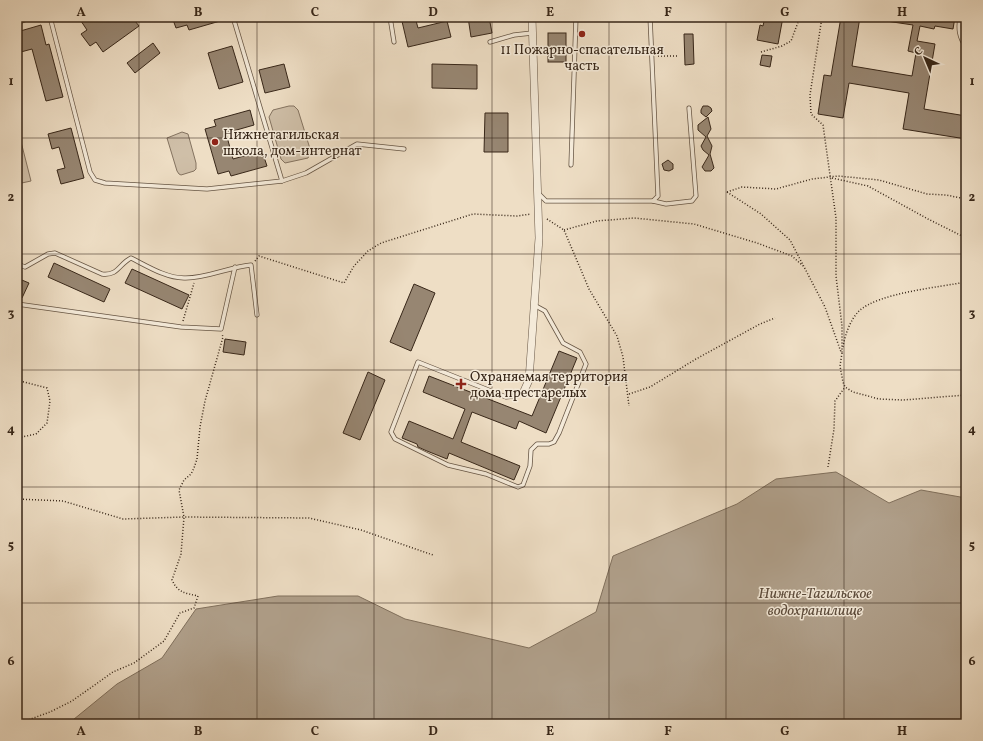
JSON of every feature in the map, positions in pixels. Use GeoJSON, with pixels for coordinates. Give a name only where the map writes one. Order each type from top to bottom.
{"type":"FeatureCollection","features":[{"type":"Feature","properties":{"kind":"street"},"geometry":{"type":"LineString","coordinates":[[524,391],[529,380],[539,238],[532,17]]}},
{"type":"Feature","properties":{"kind":"lane"},"geometry":{"type":"LineString","coordinates":[[17,23],[32,17]]}},
{"type":"Feature","properties":{"kind":"lane"},"geometry":{"type":"LineString","coordinates":[[50,17],[90,172],[95,180],[105,183],[207,188],[282,181],[306,173],[357,144],[404,149]]}},
{"type":"Feature","properties":{"kind":"lane"},"geometry":{"type":"LineString","coordinates":[[233,17],[282,181]]}},
{"type":"Feature","properties":{"kind":"lane"},"geometry":{"type":"LineString","coordinates":[[390,17],[394,42]]}},
{"type":"Feature","properties":{"kind":"lane"},"geometry":{"type":"LineString","coordinates":[[571,165],[576,17]]}},
{"type":"Feature","properties":{"kind":"lane"},"geometry":{"type":"LineString","coordinates":[[650,17],[658,196],[653,201]]}},
{"type":"Feature","properties":{"kind":"lane"},"geometry":{"type":"LineString","coordinates":[[960,17],[958,28],[962,42],[966,48]]}},
{"type":"Feature","properties":{"kind":"lane"},"geometry":{"type":"LineString","coordinates":[[490,42],[514,35],[532,33]]}},
{"type":"Feature","properties":{"kind":"lane"},"geometry":{"type":"LineString","coordinates":[[538,193],[546,201],[653,201],[666,204],[692,201],[696,196],[689,108]]}},
{"type":"Feature","properties":{"kind":"lane"},"geometry":{"type":"LineString","coordinates":[[17,264],[25,267],[45,256],[55,253],[102,274],[108,274],[116,272],[123,263],[131,258],[155,270],[183,278],[195,278],[235,267],[251,265],[257,315]]}},
{"type":"Feature","properties":{"kind":"lane"},"geometry":{"type":"LineString","coordinates":[[17,304],[181,327],[221,329],[235,267]]}},
{"type":"Feature","properties":{"kind":"lane"},"geometry":{"type":"LineString","coordinates":[[524,391],[515,396],[506,397],[418,362],[391,432],[395,439],[448,465],[486,474],[518,488],[523,485],[530,466],[531,450],[537,444],[549,444],[554,442],[559,433],[586,364],[580,352],[563,343],[545,311],[534,305]]}},
{"type":"Feature","properties":{"kind":"path"},"geometry":{"type":"LineString","coordinates":[[761,52],[782,46],[791,41],[800,17]]}},
{"type":"Feature","properties":{"kind":"path"},"geometry":{"type":"LineString","coordinates":[[822,17],[810,96],[811,114],[823,125],[836,218],[836,276],[842,326],[842,354]]}},
{"type":"Feature","properties":{"kind":"path"},"geometry":{"type":"LineString","coordinates":[[652,56],[678,56]]}},
{"type":"Feature","properties":{"kind":"path"},"geometry":{"type":"LineString","coordinates":[[842,354],[825,308],[790,240],[761,214],[727,192],[742,187],[776,189],[812,179],[838,176],[879,180],[927,194],[946,195],[966,199]]}},
{"type":"Feature","properties":{"kind":"path"},"geometry":{"type":"LineString","coordinates":[[830,177],[868,186],[966,238]]}},
{"type":"Feature","properties":{"kind":"path"},"geometry":{"type":"LineString","coordinates":[[251,265],[259,256],[344,283],[354,266],[368,251],[381,243],[473,214],[517,216],[538,213],[564,230],[589,289],[616,336],[623,357],[629,394],[629,406]]}},
{"type":"Feature","properties":{"kind":"path"},"geometry":{"type":"LineString","coordinates":[[564,230],[597,222],[634,218],[694,224],[757,243],[792,256],[803,266]]}},
{"type":"Feature","properties":{"kind":"path"},"geometry":{"type":"LineString","coordinates":[[181,327],[195,278]]}},
{"type":"Feature","properties":{"kind":"path"},"geometry":{"type":"LineString","coordinates":[[966,282],[875,300],[859,311],[850,324],[844,342],[840,366],[845,387],[853,392],[879,399],[903,400],[966,395]]}},
{"type":"Feature","properties":{"kind":"path"},"geometry":{"type":"LineString","coordinates":[[629,394],[650,387],[696,359],[760,324],[775,318]]}},
{"type":"Feature","properties":{"kind":"path"},"geometry":{"type":"LineString","coordinates":[[17,721],[28,720],[50,712],[72,701],[113,672],[134,663],[164,641],[180,613],[194,608],[198,596],[184,593],[176,588],[172,580],[181,554],[184,517],[180,490],[184,480],[191,474],[197,459],[200,427],[205,401],[223,337],[221,329]]}},
{"type":"Feature","properties":{"kind":"path"},"geometry":{"type":"LineString","coordinates":[[17,381],[47,388],[50,401],[47,423],[36,434],[17,438]]}},
{"type":"Feature","properties":{"kind":"path"},"geometry":{"type":"LineString","coordinates":[[828,466],[834,429],[835,401],[845,387]]}},
{"type":"Feature","properties":{"kind":"path"},"geometry":{"type":"LineString","coordinates":[[17,498],[63,501],[123,519],[184,517],[308,518],[361,530],[432,555]]}},
{"type":"Feature","properties":{"kind":"shaded area"},"geometry":{"type":"Polygon","coordinates":[[[294,106],[298,110],[311,152],[308,158],[285,163],[281,159],[269,117],[273,110],[294,106]]]}},
{"type":"Feature","properties":{"kind":"shaded area"},"geometry":{"type":"Polygon","coordinates":[[[17,126],[31,181],[17,184],[17,126]]]}},
{"type":"Feature","properties":{"kind":"shaded area"},"geometry":{"type":"Polygon","coordinates":[[[182,132],[188,134],[196,163],[196,169],[181,175],[177,171],[167,138],[182,132]]]}},
{"type":"Feature","properties":{"kind":"water","name":"Нижне-Тагильское водохранилище"},"geometry":{"type":"Polygon","coordinates":[[[836,472],[889,503],[921,490],[966,498],[966,724],[68,724],[117,684],[162,658],[196,609],[278,596],[358,596],[405,619],[529,648],[596,612],[613,556],[737,504],[776,479],[836,472]]]}},
{"type":"Feature","properties":{"kind":"building"},"geometry":{"type":"Polygon","coordinates":[[[87,17],[132,17],[139,26],[103,52],[96,42],[90,46],[81,34],[87,30],[81,21],[87,17]]]}},
{"type":"Feature","properties":{"kind":"building"},"geometry":{"type":"Polygon","coordinates":[[[172,17],[227,17],[227,19],[189,30],[187,25],[176,28],[172,17]]]}},
{"type":"Feature","properties":{"kind":"building"},"geometry":{"type":"Polygon","coordinates":[[[401,17],[415,17],[418,28],[447,21],[451,37],[408,47],[401,17]]]}},
{"type":"Feature","properties":{"kind":"building"},"geometry":{"type":"Polygon","coordinates":[[[468,17],[489,17],[492,33],[471,37],[468,17]]]}},
{"type":"Feature","properties":{"kind":"building"},"geometry":{"type":"Polygon","coordinates":[[[765,17],[783,17],[778,44],[757,40],[760,25],[763,26],[765,17]]]}},
{"type":"Feature","properties":{"kind":"building"},"geometry":{"type":"Polygon","coordinates":[[[841,17],[860,17],[852,66],[912,76],[916,53],[908,51],[913,25],[886,21],[886,17],[955,17],[953,29],[935,26],[934,29],[920,26],[917,41],[935,44],[924,109],[966,116],[966,139],[903,129],[909,93],[849,83],[843,118],[818,114],[824,75],[831,76],[841,17]]]}},
{"type":"Feature","properties":{"kind":"building"},"geometry":{"type":"Polygon","coordinates":[[[41,25],[46,45],[49,44],[63,97],[46,101],[32,49],[17,53],[17,32],[41,25]]]}},
{"type":"Feature","properties":{"kind":"building"},"geometry":{"type":"Polygon","coordinates":[[[548,33],[566,33],[566,62],[548,62],[548,33]]]}},
{"type":"Feature","properties":{"kind":"building"},"geometry":{"type":"Polygon","coordinates":[[[684,34],[693,34],[694,64],[685,65],[684,34]]]}},
{"type":"Feature","properties":{"kind":"building"},"geometry":{"type":"Polygon","coordinates":[[[153,43],[160,53],[135,73],[127,63],[153,43]]]}},
{"type":"Feature","properties":{"kind":"building"},"geometry":{"type":"Polygon","coordinates":[[[232,46],[243,82],[219,89],[208,53],[232,46]]]}},
{"type":"Feature","properties":{"kind":"building"},"geometry":{"type":"Polygon","coordinates":[[[762,55],[772,56],[770,67],[760,65],[762,55]]]}},
{"type":"Feature","properties":{"kind":"building"},"geometry":{"type":"Polygon","coordinates":[[[284,64],[290,87],[265,93],[259,70],[284,64]]]}},
{"type":"Feature","properties":{"kind":"building"},"geometry":{"type":"Polygon","coordinates":[[[432,64],[477,65],[477,89],[432,88],[432,64]]]}},
{"type":"Feature","properties":{"kind":"building"},"geometry":{"type":"Polygon","coordinates":[[[703,106],[708,106],[712,111],[706,117],[701,113],[703,106]]]}},
{"type":"Feature","properties":{"kind":"building"},"geometry":{"type":"Polygon","coordinates":[[[250,110],[254,125],[226,133],[233,159],[262,151],[267,166],[231,176],[229,171],[218,174],[205,129],[216,126],[214,120],[250,110]]]}},
{"type":"Feature","properties":{"kind":"building"},"geometry":{"type":"Polygon","coordinates":[[[485,113],[508,113],[508,152],[484,152],[485,113]]]}},
{"type":"Feature","properties":{"kind":"building"},"geometry":{"type":"Polygon","coordinates":[[[708,117],[711,129],[707,136],[712,146],[710,154],[714,168],[711,171],[705,171],[702,167],[709,155],[701,146],[706,137],[698,130],[698,125],[708,117]]]}},
{"type":"Feature","properties":{"kind":"building"},"geometry":{"type":"Polygon","coordinates":[[[71,128],[84,178],[61,184],[57,170],[65,168],[59,147],[52,149],[48,134],[71,128]]]}},
{"type":"Feature","properties":{"kind":"building"},"geometry":{"type":"Polygon","coordinates":[[[668,160],[673,164],[673,169],[669,171],[664,170],[662,164],[668,160]]]}},
{"type":"Feature","properties":{"kind":"building"},"geometry":{"type":"Polygon","coordinates":[[[54,263],[110,289],[104,302],[48,277],[54,263]]]}},
{"type":"Feature","properties":{"kind":"building"},"geometry":{"type":"Polygon","coordinates":[[[132,269],[189,295],[182,309],[125,283],[132,269]]]}},
{"type":"Feature","properties":{"kind":"building"},"geometry":{"type":"Polygon","coordinates":[[[17,278],[29,283],[22,298],[17,295],[17,278]]]}},
{"type":"Feature","properties":{"kind":"building"},"geometry":{"type":"Polygon","coordinates":[[[414,284],[435,293],[411,351],[390,342],[414,284]]]}},
{"type":"Feature","properties":{"kind":"building"},"geometry":{"type":"Polygon","coordinates":[[[225,339],[246,342],[244,355],[223,352],[225,339]]]}},
{"type":"Feature","properties":{"kind":"building"},"geometry":{"type":"Polygon","coordinates":[[[559,351],[577,358],[546,433],[519,421],[516,429],[472,412],[461,442],[520,466],[514,480],[449,453],[447,459],[418,447],[417,444],[402,438],[409,421],[453,439],[465,409],[423,392],[429,376],[532,416],[559,351]]]}},
{"type":"Feature","properties":{"kind":"building"},"geometry":{"type":"Polygon","coordinates":[[[368,372],[385,380],[360,440],[343,433],[368,372]]]}},
{"type":"Feature","properties":{"kind":"place","name":"11 Пожарно-спасательная часть"},"geometry":{"type":"Point","coordinates":[582,34]}},
{"type":"Feature","properties":{"kind":"place","name":"Нижнетагильская школа, дом-интернат"},"geometry":{"type":"Point","coordinates":[215,142]}},
{"type":"Feature","properties":{"kind":"place","name":"Охраняемая территория дома престарелых"},"geometry":{"type":"Point","coordinates":[461,384]}}]}
